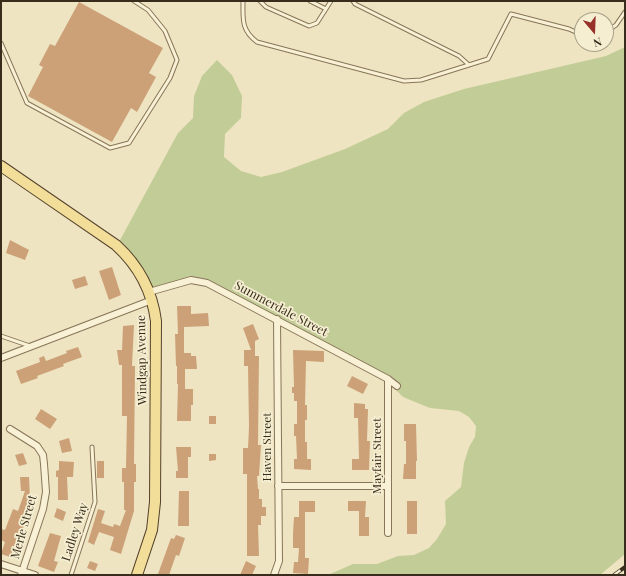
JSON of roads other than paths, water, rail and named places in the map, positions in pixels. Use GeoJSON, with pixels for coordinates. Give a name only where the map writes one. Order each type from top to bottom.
{"type":"FeatureCollection","features":[{"type":"Feature","properties":{"kind":"main road","name":"Windgap Avenue"},"geometry":{"type":"LineString","coordinates":[[1,166],[116,245],[137,269],[151,296],[156,321],[155,502],[150,536],[137,575]]}},
{"type":"Feature","properties":{"kind":"street","name":"Summerdale Street"},"geometry":{"type":"LineString","coordinates":[[1,358],[31,347],[191,280],[198,280],[207,282],[277,319],[388,379],[397,386]]}},
{"type":"Feature","properties":{"kind":"street","name":"Haven Street"},"geometry":{"type":"LineString","coordinates":[[274,575],[279,560],[277,319]]}},
{"type":"Feature","properties":{"kind":"street","name":"Mayfair Street"},"geometry":{"type":"LineString","coordinates":[[388,379],[388,533]]}},
{"type":"Feature","properties":{"kind":"street","name":"Merle Street"},"geometry":{"type":"LineString","coordinates":[[10,429],[37,446],[43,455],[44,464],[46,492],[43,510],[22,573]]}},
{"type":"Feature","properties":{"kind":"street"},"geometry":{"type":"LineString","coordinates":[[278,486],[388,486]]}},
{"type":"Feature","properties":{"kind":"street"},"geometry":{"type":"LineString","coordinates":[[1,564],[22,573],[35,575]]}},
{"type":"Feature","properties":{"kind":"lane"},"geometry":{"type":"LineString","coordinates":[[1,43],[27,103],[110,148],[128,143],[170,78],[177,60],[165,31],[148,10],[134,1]]}},
{"type":"Feature","properties":{"kind":"lane"},"geometry":{"type":"LineString","coordinates":[[243,1],[243,22],[250,37],[257,42],[404,81],[421,80],[489,58],[511,14],[574,31]]}},
{"type":"Feature","properties":{"kind":"lane"},"geometry":{"type":"LineString","coordinates":[[260,1],[266,7],[309,26],[317,23],[331,1]]}},
{"type":"Feature","properties":{"kind":"lane"},"geometry":{"type":"LineString","coordinates":[[310,1],[326,9]]}},
{"type":"Feature","properties":{"kind":"lane"},"geometry":{"type":"LineString","coordinates":[[352,1],[355,4],[459,56],[469,65]]}},
{"type":"Feature","properties":{"kind":"lane"},"geometry":{"type":"LineString","coordinates":[[614,26],[625,12]]}},
{"type":"Feature","properties":{"kind":"lane"},"geometry":{"type":"LineString","coordinates":[[1,336],[31,347]]}},
{"type":"Feature","properties":{"kind":"lane","name":"Ladley Way"},"geometry":{"type":"LineString","coordinates":[[71,575],[95,502],[92,447]]}},
{"type":"Feature","properties":{"kind":"railway"},"geometry":{"type":"LineString","coordinates":[[614,575],[625,567]]}}]}
